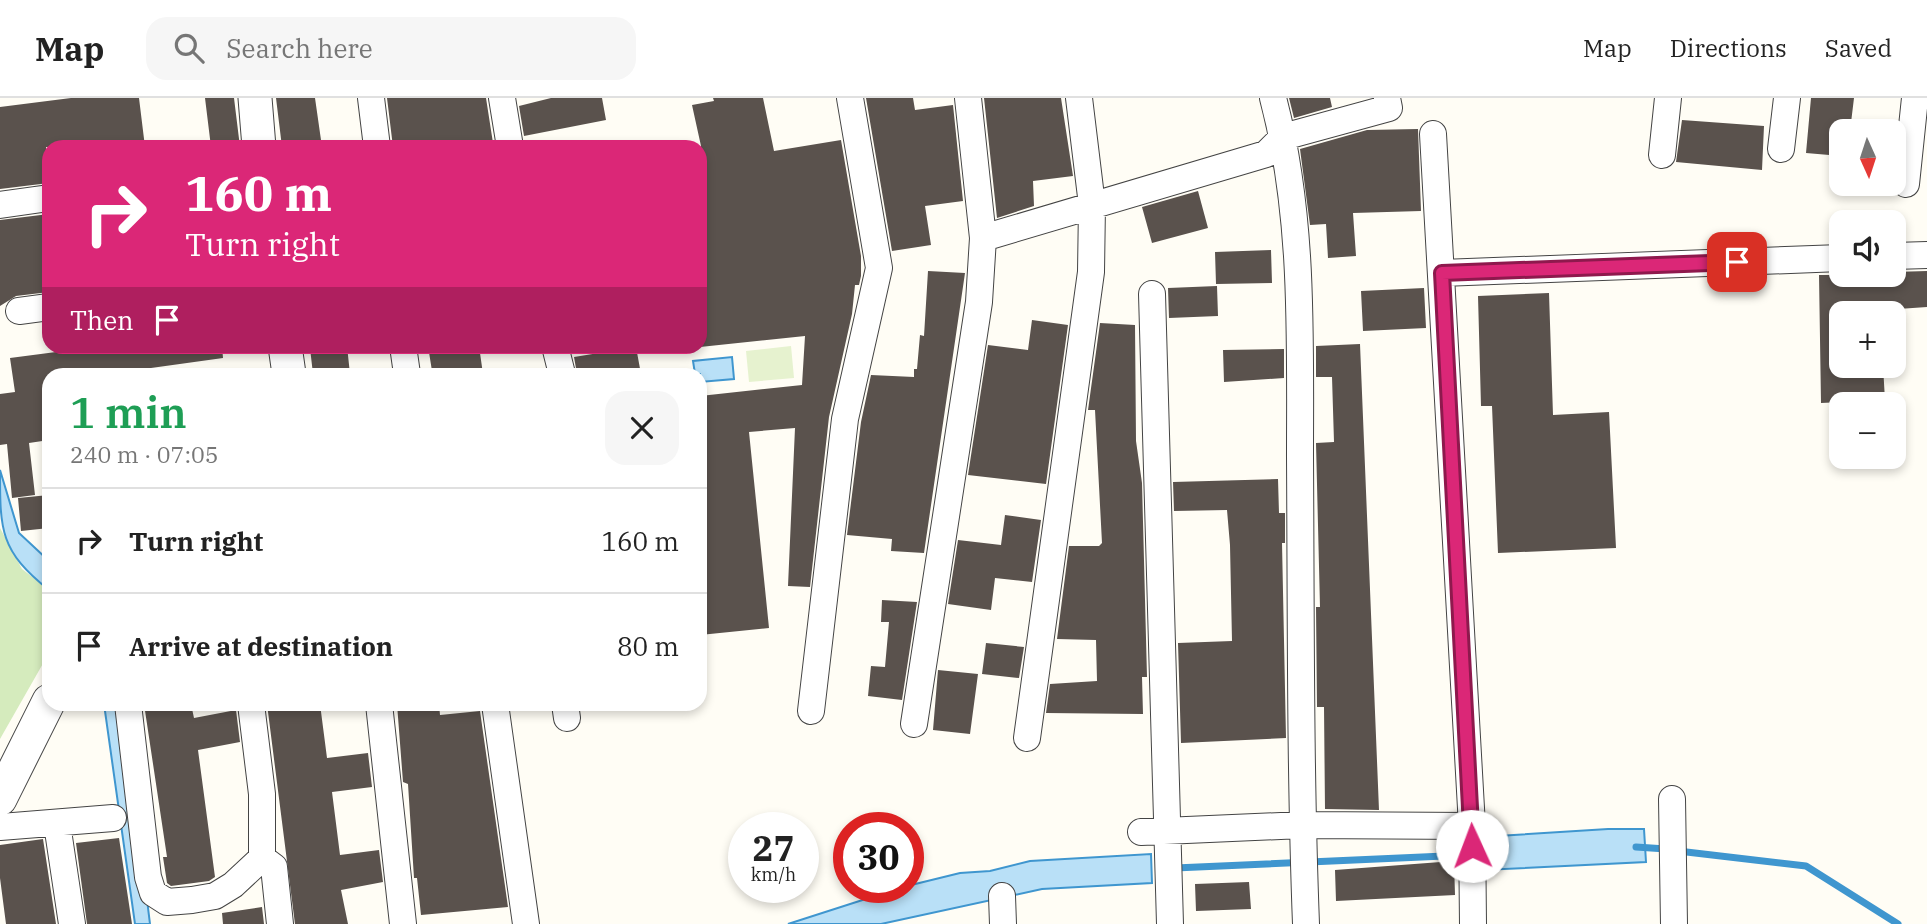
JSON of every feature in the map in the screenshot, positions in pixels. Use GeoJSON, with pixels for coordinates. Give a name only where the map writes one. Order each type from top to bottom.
{"type":"FeatureCollection","features":[{"type":"Feature","properties":{"kind":"street"},"geometry":{"type":"LineString","coordinates":[[255,98],[258,140]]}},
{"type":"Feature","properties":{"kind":"street"},"geometry":{"type":"LineString","coordinates":[[371,98],[376,140]]}},
{"type":"Feature","properties":{"kind":"street"},"geometry":{"type":"LineString","coordinates":[[811,711],[845,419],[879,268],[850,98]]}},
{"type":"Feature","properties":{"kind":"street"},"geometry":{"type":"LineString","coordinates":[[914,723],[979,302],[984,238],[968,98]]}},
{"type":"Feature","properties":{"kind":"street"},"geometry":{"type":"LineString","coordinates":[[1027,738],[1091,271],[1092,205],[1079,98]]}},
{"type":"Feature","properties":{"kind":"street"},"geometry":{"type":"LineString","coordinates":[[1273,98],[1283,137],[1300,276],[1302,825],[1306,924]]}},
{"type":"Feature","properties":{"kind":"street"},"geometry":{"type":"LineString","coordinates":[[984,238],[1266,154],[1283,137],[1389,107],[1387,98]]}},
{"type":"Feature","properties":{"kind":"street"},"geometry":{"type":"LineString","coordinates":[[1662,155],[1668,98]]}},
{"type":"Feature","properties":{"kind":"street"},"geometry":{"type":"LineString","coordinates":[[1781,149],[1787,98]]}},
{"type":"Feature","properties":{"kind":"street"},"geometry":{"type":"LineString","coordinates":[[1906,184],[1915,98]]}},
{"type":"Feature","properties":{"kind":"street"},"geometry":{"type":"LineString","coordinates":[[505,99],[509,140]]}},
{"type":"Feature","properties":{"kind":"street"},"geometry":{"type":"LineString","coordinates":[[1433,134],[1472,826],[1473,924]]}},
{"type":"Feature","properties":{"kind":"street"},"geometry":{"type":"LineString","coordinates":[[0,205],[42,199]]}},
{"type":"Feature","properties":{"kind":"street"},"geometry":{"type":"LineString","coordinates":[[1906,256],[1927,255]]}},
{"type":"Feature","properties":{"kind":"street"},"geometry":{"type":"LineString","coordinates":[[1442,273],[1829,258]]}},
{"type":"Feature","properties":{"kind":"street"},"geometry":{"type":"LineString","coordinates":[[1152,294],[1153,832],[1168,879],[1170,924]]}},
{"type":"Feature","properties":{"kind":"street"},"geometry":{"type":"LineString","coordinates":[[19,312],[42,308]]}},
{"type":"Feature","properties":{"kind":"street"},"geometry":{"type":"LineString","coordinates":[[0,799],[44,711]]}},
{"type":"Feature","properties":{"kind":"street"},"geometry":{"type":"LineString","coordinates":[[129,711],[148,877],[153,893],[167,902],[215,895],[233,885],[262,858],[262,794],[252,711]]}},
{"type":"Feature","properties":{"kind":"street"},"geometry":{"type":"LineString","coordinates":[[380,711],[403,924]]}},
{"type":"Feature","properties":{"kind":"street"},"geometry":{"type":"LineString","coordinates":[[496,711],[526,924]]}},
{"type":"Feature","properties":{"kind":"street"},"geometry":{"type":"LineString","coordinates":[[1672,812],[1674,924]]}},
{"type":"Feature","properties":{"kind":"street"},"geometry":{"type":"LineString","coordinates":[[0,827],[113,818]]}},
{"type":"Feature","properties":{"kind":"street"},"geometry":{"type":"LineString","coordinates":[[57,824],[72,924]]}},
{"type":"Feature","properties":{"kind":"street"},"geometry":{"type":"LineString","coordinates":[[1153,832],[1302,825],[1472,826]]}},
{"type":"Feature","properties":{"kind":"street"},"geometry":{"type":"LineString","coordinates":[[262,858],[274,867],[280,924]]}},
{"type":"Feature","properties":{"kind":"street"},"geometry":{"type":"LineString","coordinates":[[1002,896],[1003,924]]}},
{"type":"Feature","properties":{"kind":"green space"},"geometry":{"type":"Polygon","coordinates":[[[791,346],[794,378],[749,382],[746,351],[791,346]]]}},
{"type":"Feature","properties":{"kind":"green space"},"geometry":{"type":"Polygon","coordinates":[[[0,528],[22,569],[42,585],[42,665],[0,739],[0,528]]]}},
{"type":"Feature","properties":{"kind":"water"},"geometry":{"type":"Polygon","coordinates":[[[732,357],[734,379],[707,381],[707,368],[694,368],[693,361],[732,357]]]}},
{"type":"Feature","properties":{"kind":"water"},"geometry":{"type":"Polygon","coordinates":[[[0,470],[19,533],[42,554],[42,584],[12,551],[6,538],[1,509],[0,470]]]}},
{"type":"Feature","properties":{"kind":"water"},"geometry":{"type":"Polygon","coordinates":[[[105,711],[124,711],[150,924],[135,924],[105,711]]]}},
{"type":"Feature","properties":{"kind":"water"},"geometry":{"type":"Polygon","coordinates":[[[1644,829],[1646,862],[1483,870],[1482,837],[1644,829]]]}},
{"type":"Feature","properties":{"kind":"water"},"geometry":{"type":"Polygon","coordinates":[[[1151,854],[1152,883],[1042,889],[881,924],[788,924],[853,903],[924,903],[924,882],[1030,861],[1151,854]]]}},
{"type":"Feature","properties":{"kind":"building"},"geometry":{"type":"Polygon","coordinates":[[[71,98],[139,98],[144,140],[42,140],[42,184],[0,189],[0,107],[71,98]]]}},
{"type":"Feature","properties":{"kind":"building"},"geometry":{"type":"Polygon","coordinates":[[[205,98],[234,98],[239,140],[210,140],[205,98]]]}},
{"type":"Feature","properties":{"kind":"building"},"geometry":{"type":"Polygon","coordinates":[[[276,98],[315,98],[321,140],[281,140],[276,98]]]}},
{"type":"Feature","properties":{"kind":"building"},"geometry":{"type":"Polygon","coordinates":[[[387,98],[486,98],[493,140],[392,140],[387,98]]]}},
{"type":"Feature","properties":{"kind":"building"},"geometry":{"type":"Polygon","coordinates":[[[551,98],[602,98],[606,120],[524,136],[519,106],[551,98]]]}},
{"type":"Feature","properties":{"kind":"building"},"geometry":{"type":"Polygon","coordinates":[[[713,98],[763,98],[774,151],[841,140],[861,256],[861,276],[859,285],[855,285],[852,314],[829,417],[810,587],[788,586],[795,428],[749,432],[769,628],[707,634],[707,395],[802,385],[805,336],[707,346],[707,140],[700,140],[692,105],[714,101],[713,98]]]}},
{"type":"Feature","properties":{"kind":"building"},"geometry":{"type":"Polygon","coordinates":[[[866,98],[913,98],[915,110],[953,105],[963,201],[925,206],[931,245],[892,251],[866,98]]]}},
{"type":"Feature","properties":{"kind":"building"},"geometry":{"type":"Polygon","coordinates":[[[984,98],[1061,98],[1073,176],[1033,181],[1034,206],[997,218],[984,98]]]}},
{"type":"Feature","properties":{"kind":"building"},"geometry":{"type":"Polygon","coordinates":[[[1289,98],[1330,98],[1332,107],[1294,118],[1289,98]]]}},
{"type":"Feature","properties":{"kind":"building"},"geometry":{"type":"Polygon","coordinates":[[[1811,98],[1854,98],[1851,119],[1829,119],[1829,155],[1806,153],[1811,98]]]}},
{"type":"Feature","properties":{"kind":"building"},"geometry":{"type":"Polygon","coordinates":[[[1682,120],[1764,126],[1762,170],[1676,162],[1682,120]]]}},
{"type":"Feature","properties":{"kind":"building"},"geometry":{"type":"Polygon","coordinates":[[[1418,129],[1421,211],[1353,213],[1356,256],[1328,258],[1326,224],[1310,225],[1300,149],[1367,130],[1418,129]]]}},
{"type":"Feature","properties":{"kind":"building"},"geometry":{"type":"Polygon","coordinates":[[[1198,191],[1208,228],[1152,243],[1142,207],[1198,191]]]}},
{"type":"Feature","properties":{"kind":"building"},"geometry":{"type":"Polygon","coordinates":[[[42,215],[42,293],[16,296],[0,306],[0,220],[42,215]]]}},
{"type":"Feature","properties":{"kind":"building"},"geometry":{"type":"Polygon","coordinates":[[[1271,250],[1272,283],[1216,284],[1215,252],[1271,250]]]}},
{"type":"Feature","properties":{"kind":"building"},"geometry":{"type":"Polygon","coordinates":[[[928,271],[965,273],[924,553],[891,551],[892,539],[847,535],[861,422],[871,375],[914,377],[920,335],[924,336],[928,271]]]}},
{"type":"Feature","properties":{"kind":"building"},"geometry":{"type":"Polygon","coordinates":[[[1927,271],[1927,307],[1906,308],[1906,301],[1829,301],[1829,378],[1884,378],[1885,392],[1829,392],[1829,403],[1821,403],[1819,275],[1829,275],[1829,287],[1906,287],[1906,272],[1927,271]]]}},
{"type":"Feature","properties":{"kind":"building"},"geometry":{"type":"Polygon","coordinates":[[[1217,286],[1218,316],[1169,318],[1168,288],[1217,286]]]}},
{"type":"Feature","properties":{"kind":"building"},"geometry":{"type":"Polygon","coordinates":[[[1424,288],[1426,328],[1363,331],[1361,291],[1424,288]]]}},
{"type":"Feature","properties":{"kind":"building"},"geometry":{"type":"Polygon","coordinates":[[[1549,293],[1553,415],[1609,412],[1616,548],[1498,553],[1492,406],[1481,406],[1478,296],[1549,293]]]}},
{"type":"Feature","properties":{"kind":"building"},"geometry":{"type":"Polygon","coordinates":[[[1032,320],[1068,325],[1046,484],[968,475],[988,345],[1028,350],[1032,320]]]}},
{"type":"Feature","properties":{"kind":"building"},"geometry":{"type":"Polygon","coordinates":[[[1100,323],[1135,325],[1136,441],[1142,483],[1147,677],[1142,677],[1143,714],[1046,713],[1050,684],[1097,681],[1096,640],[1057,639],[1069,546],[1099,546],[1102,543],[1095,410],[1088,410],[1100,323]]]}},
{"type":"Feature","properties":{"kind":"building"},"geometry":{"type":"Polygon","coordinates":[[[1360,344],[1379,810],[1325,809],[1324,707],[1317,707],[1316,607],[1320,607],[1316,443],[1334,442],[1332,377],[1316,377],[1316,346],[1360,344]]]}},
{"type":"Feature","properties":{"kind":"building"},"geometry":{"type":"Polygon","coordinates":[[[1284,349],[1284,378],[1224,382],[1223,350],[1284,349]]]}},
{"type":"Feature","properties":{"kind":"building"},"geometry":{"type":"Polygon","coordinates":[[[42,354],[223,354],[223,358],[151,368],[42,368],[42,441],[29,443],[35,495],[12,498],[7,444],[0,445],[0,394],[15,392],[10,358],[42,354]]]}},
{"type":"Feature","properties":{"kind":"building"},"geometry":{"type":"Polygon","coordinates":[[[311,354],[348,354],[349,368],[312,368],[311,354]]]}},
{"type":"Feature","properties":{"kind":"building"},"geometry":{"type":"Polygon","coordinates":[[[429,354],[480,354],[482,368],[432,368],[429,354]]]}},
{"type":"Feature","properties":{"kind":"building"},"geometry":{"type":"Polygon","coordinates":[[[593,354],[637,354],[640,368],[576,368],[574,357],[593,354]]]}},
{"type":"Feature","properties":{"kind":"building"},"geometry":{"type":"Polygon","coordinates":[[[1278,479],[1279,513],[1285,513],[1285,543],[1282,543],[1286,738],[1181,743],[1178,643],[1232,641],[1230,545],[1227,510],[1174,511],[1173,482],[1278,479]]]}},
{"type":"Feature","properties":{"kind":"building"},"geometry":{"type":"Polygon","coordinates":[[[42,496],[42,529],[21,531],[18,498],[42,496]]]}},
{"type":"Feature","properties":{"kind":"building"},"geometry":{"type":"Polygon","coordinates":[[[1005,515],[1041,520],[1032,582],[995,578],[991,610],[948,604],[958,540],[1001,545],[1005,515]]]}},
{"type":"Feature","properties":{"kind":"building"},"geometry":{"type":"Polygon","coordinates":[[[882,600],[917,602],[902,700],[868,696],[871,666],[885,667],[889,622],[881,622],[882,600]]]}},
{"type":"Feature","properties":{"kind":"building"},"geometry":{"type":"Polygon","coordinates":[[[986,643],[1024,647],[1019,678],[982,674],[986,643]]]}},
{"type":"Feature","properties":{"kind":"building"},"geometry":{"type":"Polygon","coordinates":[[[938,670],[978,674],[970,734],[933,730],[938,670]]]}},
{"type":"Feature","properties":{"kind":"building"},"geometry":{"type":"Polygon","coordinates":[[[145,711],[192,711],[194,718],[236,711],[240,742],[198,750],[215,877],[209,881],[171,886],[167,883],[163,857],[167,857],[145,711]]]}},
{"type":"Feature","properties":{"kind":"building"},"geometry":{"type":"Polygon","coordinates":[[[268,711],[321,711],[327,758],[368,753],[372,787],[332,792],[340,855],[379,850],[383,882],[341,890],[348,924],[295,924],[268,711]]]}},
{"type":"Feature","properties":{"kind":"building"},"geometry":{"type":"Polygon","coordinates":[[[398,711],[440,711],[440,715],[480,711],[508,907],[421,915],[417,878],[414,878],[408,784],[403,782],[398,711]]]}},
{"type":"Feature","properties":{"kind":"building"},"geometry":{"type":"Polygon","coordinates":[[[119,838],[132,924],[87,924],[76,843],[119,838]]]}},
{"type":"Feature","properties":{"kind":"building"},"geometry":{"type":"Polygon","coordinates":[[[43,839],[56,924],[6,924],[0,878],[0,845],[43,839]]]}},
{"type":"Feature","properties":{"kind":"building"},"geometry":{"type":"Polygon","coordinates":[[[1454,861],[1455,895],[1336,901],[1335,870],[1454,861]]]}},
{"type":"Feature","properties":{"kind":"building"},"geometry":{"type":"Polygon","coordinates":[[[1249,882],[1251,909],[1196,911],[1195,884],[1249,882]]]}},
{"type":"Feature","properties":{"kind":"building"},"geometry":{"type":"Polygon","coordinates":[[[262,907],[264,924],[223,924],[222,913],[262,907]]]}},
{"type":"Feature","properties":{"kind":"waterway"},"geometry":{"type":"LineString","coordinates":[[1636,847],[1666,849]]}},
{"type":"Feature","properties":{"kind":"waterway"},"geometry":{"type":"LineString","coordinates":[[1678,851],[1806,866],[1898,924]]}},
{"type":"Feature","properties":{"kind":"waterway"},"geometry":{"type":"LineString","coordinates":[[1175,868],[1467,855]]}},
{"type":"Feature","properties":{"kind":"route"},"geometry":{"type":"LineString","coordinates":[[1472,846],[1442,273],[1737,262]]}}]}
